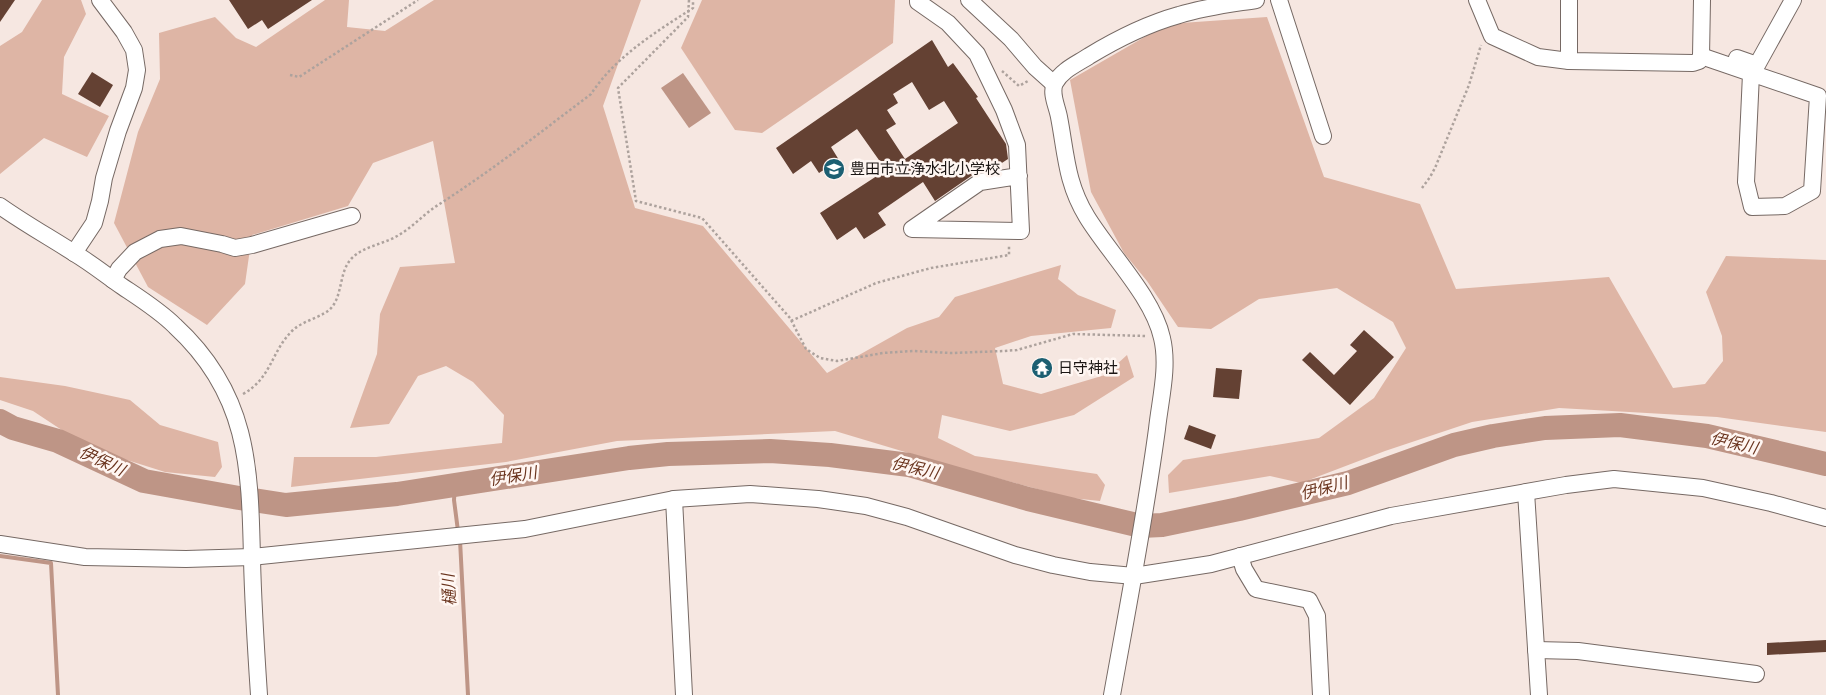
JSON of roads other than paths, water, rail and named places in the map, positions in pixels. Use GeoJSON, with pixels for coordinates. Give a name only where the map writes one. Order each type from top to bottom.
{"type":"FeatureCollection","features":[{"type":"Feature","properties":{"kind":"street"},"geometry":{"type":"LineString","coordinates":[[74,253],[94,223],[104,178],[118,131],[134,88],[137,70],[134,50],[131,44],[100,0]]}},
{"type":"Feature","properties":{"kind":"street"},"geometry":{"type":"LineString","coordinates":[[918,0],[918,2],[948,23],[977,54],[1004,110],[1018,145],[1021,231],[912,229],[980,182],[1019,176]]}},
{"type":"Feature","properties":{"kind":"street"},"geometry":{"type":"LineString","coordinates":[[969,0],[1011,39],[1035,67],[1054,84]]}},
{"type":"Feature","properties":{"kind":"street"},"geometry":{"type":"LineString","coordinates":[[1112,695],[1150,479],[1165,366],[1163,339],[1155,318],[1086,216],[1075,193],[1065,161],[1054,84],[1069,68],[1114,41],[1148,26],[1207,8],[1256,0]]}},
{"type":"Feature","properties":{"kind":"street"},"geometry":{"type":"LineString","coordinates":[[1279,0],[1323,136]]}},
{"type":"Feature","properties":{"kind":"street"},"geometry":{"type":"LineString","coordinates":[[1477,0],[1490,33],[1502,42],[1538,58],[1569,61],[1693,63],[1699,61],[1702,50],[1702,0]]}},
{"type":"Feature","properties":{"kind":"street"},"geometry":{"type":"LineString","coordinates":[[1568,0],[1569,61]]}},
{"type":"Feature","properties":{"kind":"street"},"geometry":{"type":"LineString","coordinates":[[1702,50],[1757,65],[1793,0]]}},
{"type":"Feature","properties":{"kind":"street"},"geometry":{"type":"LineString","coordinates":[[1702,50],[1751,74],[1818,96],[1812,191],[1785,206],[1752,207],[1746,182],[1751,74]]}},
{"type":"Feature","properties":{"kind":"street"},"geometry":{"type":"LineString","coordinates":[[0,206],[39,233],[74,253],[174,324],[208,361],[228,395],[245,450],[259,695]]}},
{"type":"Feature","properties":{"kind":"street"},"geometry":{"type":"LineString","coordinates":[[112,280],[119,269],[135,252],[160,239],[181,236],[235,248],[252,246],[352,216]]}},
{"type":"Feature","properties":{"kind":"street"},"geometry":{"type":"LineString","coordinates":[[0,544],[85,557],[186,559],[252,551],[462,536],[525,529],[674,500],[713,496],[758,495],[818,499],[866,506],[907,517],[1015,555],[1090,572],[1135,571],[1212,564],[1391,516],[1566,485],[1614,479],[1704,488],[1771,502],[1826,518]]}},
{"type":"Feature","properties":{"kind":"street"},"geometry":{"type":"LineString","coordinates":[[1526,492],[1539,695]]}},
{"type":"Feature","properties":{"kind":"street"},"geometry":{"type":"LineString","coordinates":[[674,500],[684,695]]}},
{"type":"Feature","properties":{"kind":"street"},"geometry":{"type":"LineString","coordinates":[[1240,556],[1244,569],[1256,589],[1309,600],[1314,608],[1317,616],[1321,695]]}},
{"type":"Feature","properties":{"kind":"street"},"geometry":{"type":"LineString","coordinates":[[1536,650],[1578,651],[1756,674]]}},
{"type":"Feature","properties":{"kind":"waterway","name":"伊保川"},"geometry":{"type":"LineString","coordinates":[[0,421],[13,428],[58,441],[144,481],[286,505],[397,494],[629,458],[668,454],[770,451],[830,455],[909,465],[1028,499],[1141,526],[1162,525],[1348,483],[1454,445],[1493,436],[1545,428],[1620,425],[1707,436],[1826,464]]}},
{"type":"Feature","properties":{"kind":"waterway","name":"樋川"},"geometry":{"type":"LineString","coordinates":[[455,484],[454,500],[458,531]]}},
{"type":"Feature","properties":{"kind":"waterway","name":"樋川"},"geometry":{"type":"LineString","coordinates":[[460,540],[468,695]]}},
{"type":"Feature","properties":{"kind":"waterway"},"geometry":{"type":"LineString","coordinates":[[0,556],[51,563],[58,695]]}},
{"type":"Feature","properties":{"kind":"place","name":"豊田市立浄水北小学校"},"geometry":{"type":"Point","coordinates":[834,169]}},
{"type":"Feature","properties":{"kind":"place","name":"日守神社"},"geometry":{"type":"Point","coordinates":[1042,368]}}]}
